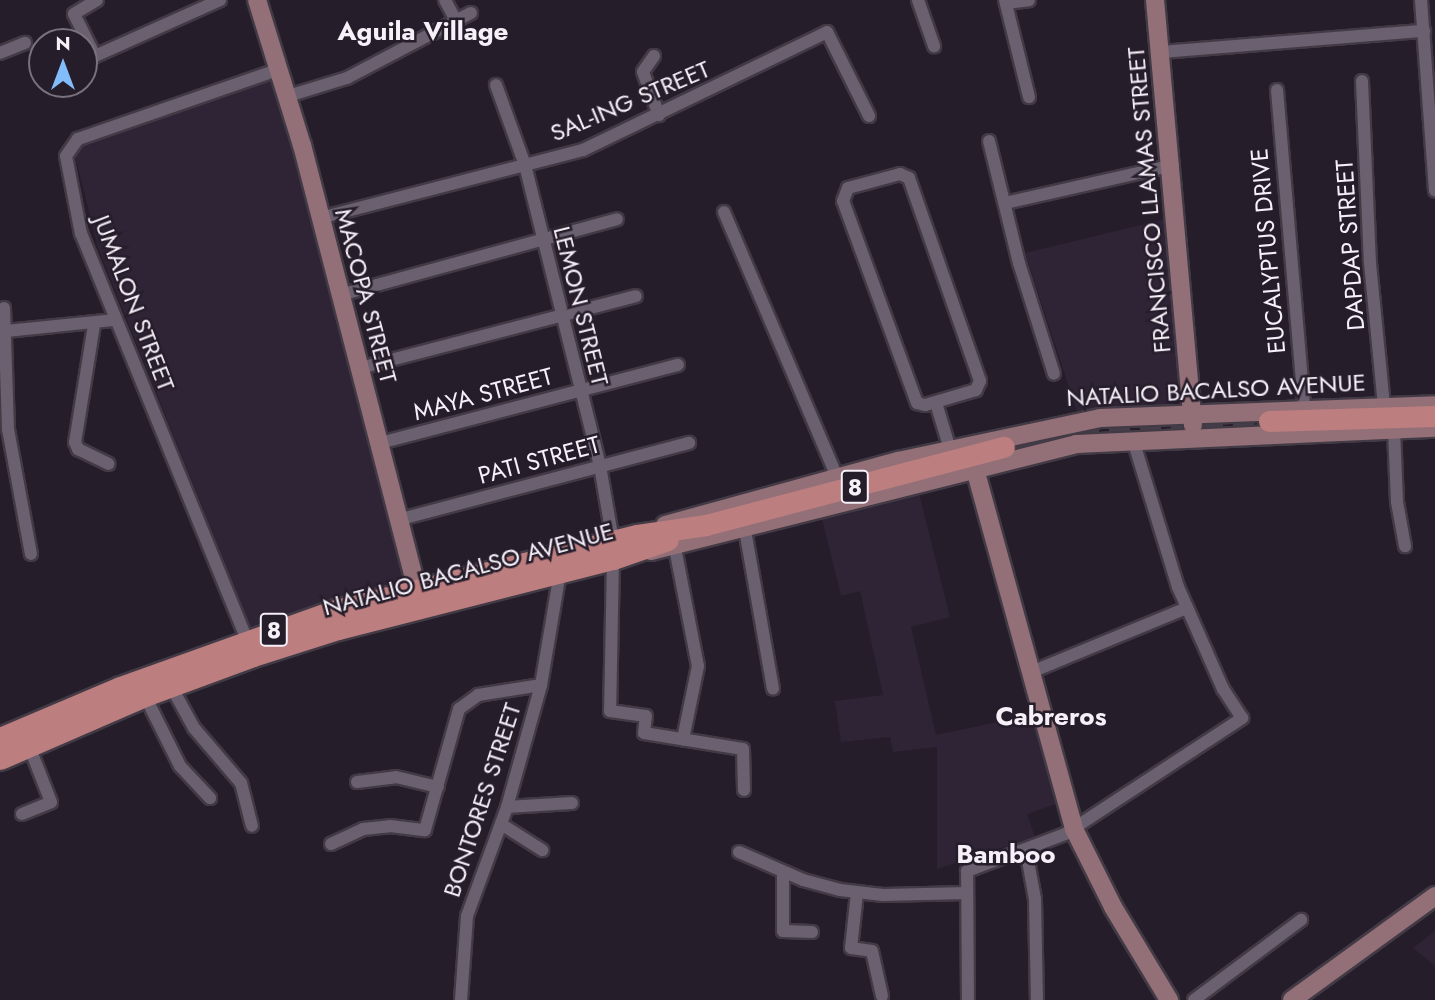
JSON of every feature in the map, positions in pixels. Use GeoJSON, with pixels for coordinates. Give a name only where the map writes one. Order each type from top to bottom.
{"type":"FeatureCollection","features":[{"type":"Feature","properties":{"kind":"main road","name":"MACOPA STREET"},"geometry":{"type":"LineString","coordinates":[[257,0],[288,96],[420,598]]}},
{"type":"Feature","properties":{"kind":"main road","name":"FRANCISCO LLAMAS STREET"},"geometry":{"type":"LineString","coordinates":[[1156,0],[1194,437]]}},
{"type":"Feature","properties":{"kind":"main road","name":"NATALIO BACALSO AVENUE"},"geometry":{"type":"LineString","coordinates":[[637,544],[703,512],[950,449],[1100,418],[1435,405]]}},
{"type":"Feature","properties":{"kind":"main road"},"geometry":{"type":"LineString","coordinates":[[1269,421],[1435,416]]}},
{"type":"Feature","properties":{"kind":"main road","name":"NATALIO BACALSO AVENUE"},"geometry":{"type":"LineString","coordinates":[[637,544],[675,548],[1076,444],[1435,428]]}},
{"type":"Feature","properties":{"kind":"main road","name":"NATALIO BACALSO AVENUE"},"geometry":{"type":"LineString","coordinates":[[0,738],[63,722],[145,696],[420,598],[1004,447]]}},
{"type":"Feature","properties":{"kind":"main road"},"geometry":{"type":"LineString","coordinates":[[975,469],[1074,829],[1113,907],[1169,1000]]}},
{"type":"Feature","properties":{"kind":"main road","name":"NATALIO BACALSO AVENUE"},"geometry":{"type":"LineString","coordinates":[[0,759],[29,747],[63,722],[247,640],[332,611],[559,573],[613,550]]}},
{"type":"Feature","properties":{"kind":"main road"},"geometry":{"type":"LineString","coordinates":[[1292,1000],[1435,896]]}},
{"type":"Feature","properties":{"kind":"street"},"geometry":{"type":"LineString","coordinates":[[97,0],[74,14],[95,56],[220,0]]}},
{"type":"Feature","properties":{"kind":"street"},"geometry":{"type":"LineString","coordinates":[[445,0],[456,21]]}},
{"type":"Feature","properties":{"kind":"street"},"geometry":{"type":"LineString","coordinates":[[918,0],[934,46]]}},
{"type":"Feature","properties":{"kind":"street"},"geometry":{"type":"LineString","coordinates":[[1029,0],[1005,1],[1029,97]]}},
{"type":"Feature","properties":{"kind":"street"},"geometry":{"type":"LineString","coordinates":[[1421,0],[1434,142],[1435,190]]}},
{"type":"Feature","properties":{"kind":"street"},"geometry":{"type":"LineString","coordinates":[[288,96],[348,78],[471,13]]}},
{"type":"Feature","properties":{"kind":"street"},"geometry":{"type":"LineString","coordinates":[[1161,51],[1423,31]]}},
{"type":"Feature","properties":{"kind":"street","name":"SAL-ING STREET"},"geometry":{"type":"LineString","coordinates":[[320,218],[583,150],[827,32],[869,116]]}},
{"type":"Feature","properties":{"kind":"street"},"geometry":{"type":"LineString","coordinates":[[0,53],[24,43]]}},
{"type":"Feature","properties":{"kind":"street"},"geometry":{"type":"LineString","coordinates":[[654,56],[643,72],[659,115]]}},
{"type":"Feature","properties":{"kind":"street","name":"JUMALON STREET"},"geometry":{"type":"LineString","coordinates":[[247,640],[81,234],[66,156],[70,146],[78,139],[280,69]]}},
{"type":"Feature","properties":{"kind":"street","name":"DAPDAP STREET"},"geometry":{"type":"LineString","coordinates":[[1362,81],[1370,263],[1384,406]]}},
{"type":"Feature","properties":{"kind":"street","name":"LEMON STREET"},"geometry":{"type":"LineString","coordinates":[[496,85],[525,165],[600,466],[613,550],[610,711],[646,716],[644,733],[683,739]]}},
{"type":"Feature","properties":{"kind":"street","name":"EUCALYPTUS DRIVE"},"geometry":{"type":"LineString","coordinates":[[1276,90],[1304,408]]}},
{"type":"Feature","properties":{"kind":"street"},"geometry":{"type":"LineString","coordinates":[[989,141],[1054,374]]}},
{"type":"Feature","properties":{"kind":"street"},"geometry":{"type":"LineString","coordinates":[[1005,203],[1172,165]]}},
{"type":"Feature","properties":{"kind":"street"},"geometry":{"type":"LineString","coordinates":[[900,174],[909,178],[980,381],[976,390],[936,403],[917,403],[842,201],[848,188],[900,174]]}},
{"type":"Feature","properties":{"kind":"street"},"geometry":{"type":"LineString","coordinates":[[724,212],[837,477]]}},
{"type":"Feature","properties":{"kind":"street"},"geometry":{"type":"LineString","coordinates":[[340,295],[617,219]]}},
{"type":"Feature","properties":{"kind":"street"},"geometry":{"type":"LineString","coordinates":[[360,369],[636,296]]}},
{"type":"Feature","properties":{"kind":"street"},"geometry":{"type":"LineString","coordinates":[[4,308],[4,429],[31,554]]}},
{"type":"Feature","properties":{"kind":"street"},"geometry":{"type":"LineString","coordinates":[[6,331],[94,325],[115,320]]}},
{"type":"Feature","properties":{"kind":"street"},"geometry":{"type":"LineString","coordinates":[[94,325],[75,442],[78,449],[109,464]]}},
{"type":"Feature","properties":{"kind":"street","name":"MAYA STREET"},"geometry":{"type":"LineString","coordinates":[[380,443],[678,365]]}},
{"type":"Feature","properties":{"kind":"street"},"geometry":{"type":"LineString","coordinates":[[936,403],[950,449]]}},
{"type":"Feature","properties":{"kind":"street"},"geometry":{"type":"LineString","coordinates":[[1394,430],[1397,502],[1405,546]]}},
{"type":"Feature","properties":{"kind":"street"},"geometry":{"type":"LineString","coordinates":[[968,1000],[967,871],[1074,829],[1242,718],[1223,689],[1186,608],[1133,440]]}},
{"type":"Feature","properties":{"kind":"street","name":"PATI STREET"},"geometry":{"type":"LineString","coordinates":[[401,519],[689,443]]}},
{"type":"Feature","properties":{"kind":"street"},"geometry":{"type":"LineString","coordinates":[[745,530],[773,689]]}},
{"type":"Feature","properties":{"kind":"street"},"geometry":{"type":"LineString","coordinates":[[675,548],[698,666],[683,739],[743,749],[744,790]]}},
{"type":"Feature","properties":{"kind":"street","name":"BONTORES STREET"},"geometry":{"type":"LineString","coordinates":[[461,1000],[467,916],[507,807],[541,685],[559,573]]}},
{"type":"Feature","properties":{"kind":"street"},"geometry":{"type":"LineString","coordinates":[[1029,673],[1186,608]]}},
{"type":"Feature","properties":{"kind":"street"},"geometry":{"type":"LineString","coordinates":[[331,844],[363,829],[390,825],[425,830],[459,709],[478,695],[541,685]]}},
{"type":"Feature","properties":{"kind":"street"},"geometry":{"type":"LineString","coordinates":[[171,686],[194,727],[241,783],[252,826]]}},
{"type":"Feature","properties":{"kind":"street"},"geometry":{"type":"LineString","coordinates":[[145,696],[180,766],[210,798]]}},
{"type":"Feature","properties":{"kind":"street"},"geometry":{"type":"LineString","coordinates":[[22,814],[51,802],[29,747]]}},
{"type":"Feature","properties":{"kind":"street"},"geometry":{"type":"LineString","coordinates":[[357,782],[396,777],[438,787]]}},
{"type":"Feature","properties":{"kind":"street"},"geometry":{"type":"LineString","coordinates":[[507,807],[572,803]]}},
{"type":"Feature","properties":{"kind":"street"},"geometry":{"type":"LineString","coordinates":[[501,824],[542,850]]}},
{"type":"Feature","properties":{"kind":"street"},"geometry":{"type":"LineString","coordinates":[[1026,850],[1035,899],[1037,1000]]}},
{"type":"Feature","properties":{"kind":"street"},"geometry":{"type":"LineString","coordinates":[[739,852],[783,872],[857,893],[967,893]]}},
{"type":"Feature","properties":{"kind":"street"},"geometry":{"type":"LineString","coordinates":[[783,872],[783,930],[812,932]]}},
{"type":"Feature","properties":{"kind":"street"},"geometry":{"type":"LineString","coordinates":[[857,893],[850,948],[872,951],[882,996]]}},
{"type":"Feature","properties":{"kind":"street"},"geometry":{"type":"LineString","coordinates":[[1194,1000],[1301,919]]}},
{"type":"Feature","properties":{"kind":"shaded area"},"geometry":{"type":"Polygon","coordinates":[[[278,76],[409,580],[252,630],[98,248],[73,148],[278,76]]]}},
{"type":"Feature","properties":{"kind":"shaded area"},"geometry":{"type":"Polygon","coordinates":[[[1166,219],[1180,393],[1175,402],[1156,408],[1078,415],[1025,253],[1166,219]]]}},
{"type":"Feature","properties":{"kind":"shaded area"},"geometry":{"type":"Polygon","coordinates":[[[919,493],[950,617],[911,627],[936,735],[1036,714],[1056,804],[1027,814],[1035,837],[937,869],[937,747],[893,752],[890,737],[841,742],[835,701],[883,695],[860,591],[841,596],[822,519],[919,493]]]}},
{"type":"Feature","properties":{"kind":"shaded area"},"geometry":{"type":"Polygon","coordinates":[[[1435,931],[1435,966],[1413,948],[1435,931]]]}},
{"type":"Feature","properties":{"kind":"tunnel"},"geometry":{"type":"LineString","coordinates":[[1004,447],[1078,433],[1269,421]]}},
{"type":"Feature","properties":{"kind":"district","name":"Aguila Village"},"geometry":{"type":"Point","coordinates":[423,32]}},
{"type":"Feature","properties":{"kind":"district","name":"Cabreros"},"geometry":{"type":"Point","coordinates":[1051,717]}},
{"type":"Feature","properties":{"kind":"district","name":"Bamboo"},"geometry":{"type":"Point","coordinates":[1006,855]}}]}
